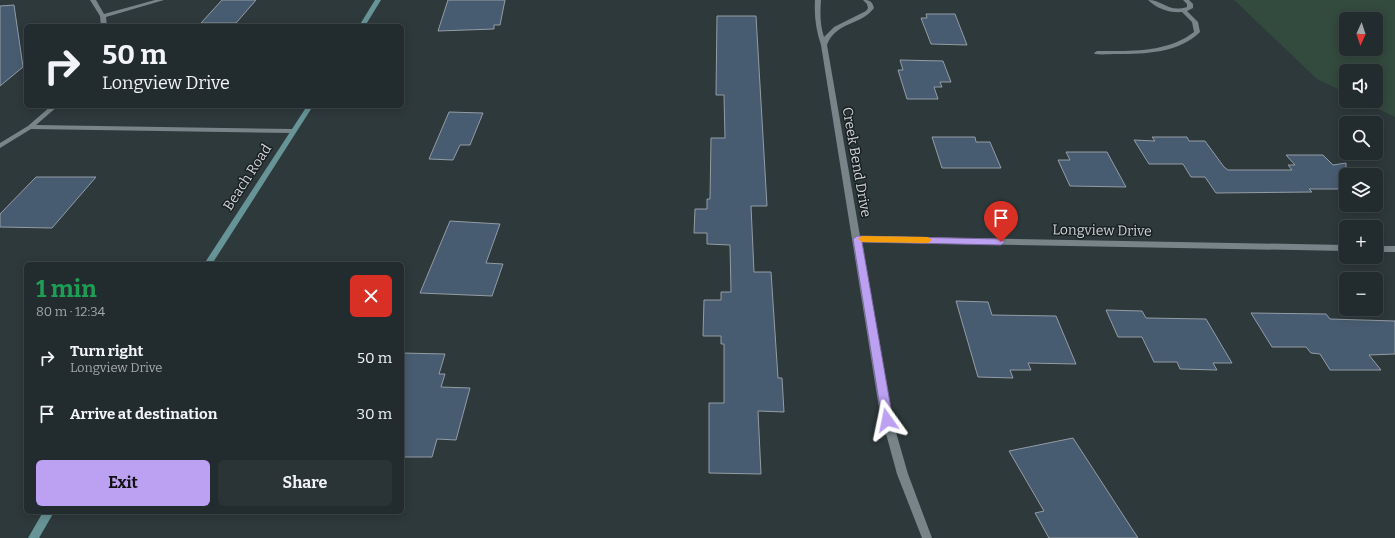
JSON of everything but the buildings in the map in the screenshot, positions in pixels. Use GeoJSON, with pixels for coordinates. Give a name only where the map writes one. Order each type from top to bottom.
{"type":"FeatureCollection","features":[{"type":"Feature","properties":{"kind":"street"},"geometry":{"type":"LineString","coordinates":[[93,0],[103,16],[104,24]]}},
{"type":"Feature","properties":{"kind":"street"},"geometry":{"type":"LineString","coordinates":[[103,16],[161,0]]}},
{"type":"Feature","properties":{"kind":"street"},"geometry":{"type":"LineString","coordinates":[[363,24],[378,0]]}},
{"type":"Feature","properties":{"kind":"street","name":"Creek Bend Drive"},"geometry":{"type":"LineString","coordinates":[[818,0],[817,11],[819,30],[824,45],[884,408],[908,493],[927,538]]}},
{"type":"Feature","properties":{"kind":"street"},"geometry":{"type":"LineString","coordinates":[[824,45],[826,37],[836,28],[868,12],[870,3],[866,0]]}},
{"type":"Feature","properties":{"kind":"street"},"geometry":{"type":"LineString","coordinates":[[1151,0],[1165,9],[1184,10],[1190,8],[1190,4],[1186,0]]}},
{"type":"Feature","properties":{"kind":"street"},"geometry":{"type":"LineString","coordinates":[[1097,53],[1159,49],[1176,46],[1189,40],[1197,32],[1195,22],[1184,10]]}},
{"type":"Feature","properties":{"kind":"street"},"geometry":{"type":"LineString","coordinates":[[0,146],[30,127],[53,108]]}},
{"type":"Feature","properties":{"kind":"street","name":"Beach Road"},"geometry":{"type":"LineString","coordinates":[[209,262],[309,108]]}},
{"type":"Feature","properties":{"kind":"street"},"geometry":{"type":"LineString","coordinates":[[30,127],[293,131]]}},
{"type":"Feature","properties":{"kind":"street","name":"Longview Drive"},"geometry":{"type":"LineString","coordinates":[[857,239],[1339,248]]}},
{"type":"Feature","properties":{"kind":"street"},"geometry":{"type":"LineString","coordinates":[[1383,249],[1395,249]]}},
{"type":"Feature","properties":{"kind":"street"},"geometry":{"type":"LineString","coordinates":[[33,538],[48,514]]}},
{"type":"Feature","properties":{"kind":"green space"},"geometry":{"type":"Polygon","coordinates":[[[1234,0],[1395,0],[1395,117],[1376,108],[1383,108],[1383,64],[1339,64],[1339,90],[1317,79],[1234,0]]]}},
{"type":"Feature","properties":{"kind":"slow traffic"},"geometry":{"type":"LineString","coordinates":[[862,239],[928,240]]}},
{"type":"Feature","properties":{"kind":"route"},"geometry":{"type":"LineString","coordinates":[[887,420],[857,239],[1001,242]]}}]}
